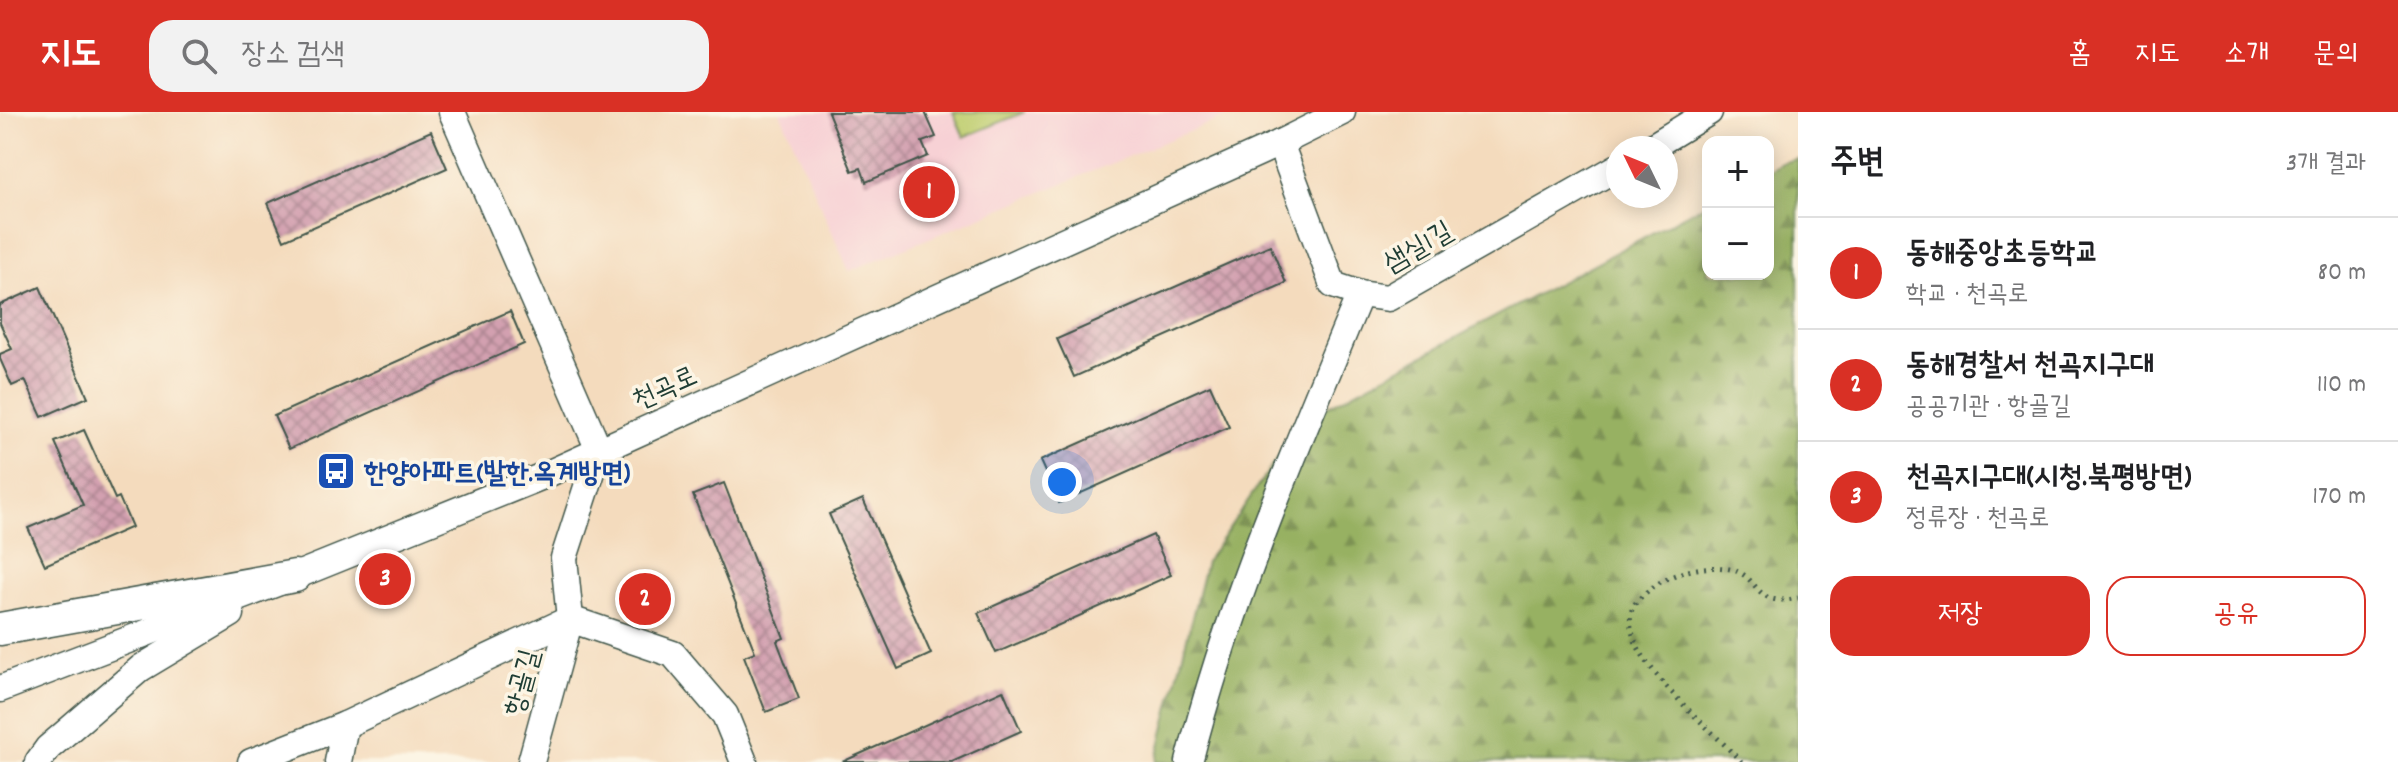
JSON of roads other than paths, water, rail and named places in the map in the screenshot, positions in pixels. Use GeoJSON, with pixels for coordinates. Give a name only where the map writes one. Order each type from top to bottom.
{"type":"FeatureCollection","features":[{"type":"Feature","properties":{"kind":"main road"},"geometry":{"type":"LineString","coordinates":[[0,629],[295,576]]}},
{"type":"Feature","properties":{"kind":"street"},"geometry":{"type":"LineString","coordinates":[[452,112],[599,450],[564,558],[570,619]]}},
{"type":"Feature","properties":{"kind":"street","name":"천곡로"},"geometry":{"type":"LineString","coordinates":[[0,689],[295,576],[599,450],[1280,143],[1342,112]]}},
{"type":"Feature","properties":{"kind":"street"},"geometry":{"type":"LineString","coordinates":[[1670,136],[1709,112]]}},
{"type":"Feature","properties":{"kind":"street","name":"샘실1길"},"geometry":{"type":"LineString","coordinates":[[1280,143],[1333,285],[1360,294],[1388,298],[1606,174]]}},
{"type":"Feature","properties":{"kind":"street"},"geometry":{"type":"LineString","coordinates":[[1189,762],[1208,688],[1266,522],[1360,294]]}},
{"type":"Feature","properties":{"kind":"street"},"geometry":{"type":"LineString","coordinates":[[38,762],[48,748],[141,668],[295,576]]}},
{"type":"Feature","properties":{"kind":"street"},"geometry":{"type":"LineString","coordinates":[[251,762],[345,725],[570,619],[673,654],[725,715],[744,762]]}},
{"type":"Feature","properties":{"kind":"street","name":"항골길"},"geometry":{"type":"LineString","coordinates":[[531,762],[570,619]]}},
{"type":"Feature","properties":{"kind":"street"},"geometry":{"type":"LineString","coordinates":[[338,762],[345,725]]}},
{"type":"Feature","properties":{"kind":"place","name":"동해중앙초등학교"},"geometry":{"type":"Point","coordinates":[929,192]}},
{"type":"Feature","properties":{"kind":"place","name":"한양아파트(발한.옥계방면)"},"geometry":{"type":"Point","coordinates":[336,471]}},
{"type":"Feature","properties":{"kind":"place","name":"천곡지구대(시청.북평방면)"},"geometry":{"type":"Point","coordinates":[385,579]}},
{"type":"Feature","properties":{"kind":"place","name":"동해경찰서 천곡지구대"},"geometry":{"type":"Point","coordinates":[645,599]}}]}
